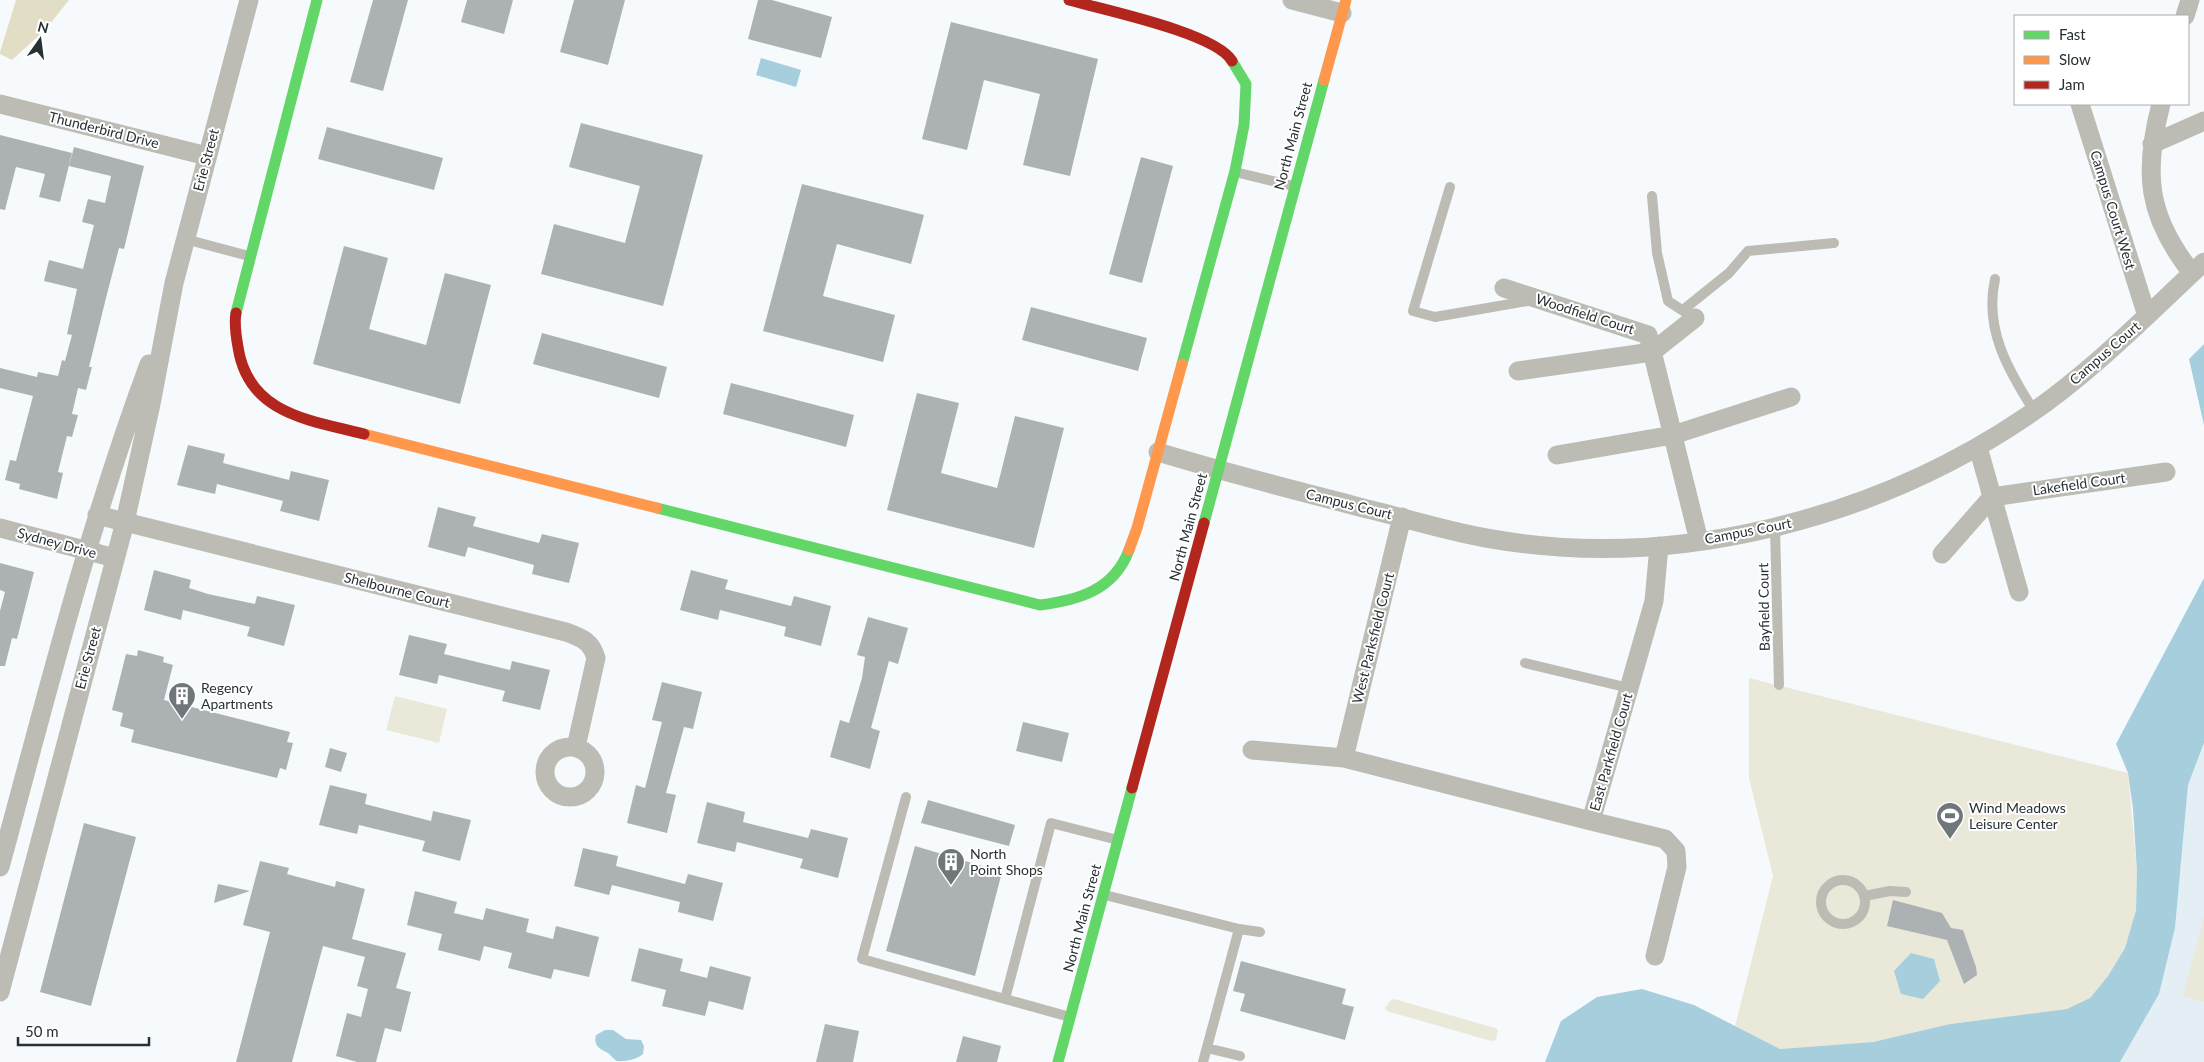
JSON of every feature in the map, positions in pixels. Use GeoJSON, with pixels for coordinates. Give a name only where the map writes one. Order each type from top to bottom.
{"type":"FeatureCollection","features":[{"type":"Feature","properties":{"kind":"street","name":"Erie Street"},"geometry":{"type":"LineString","coordinates":[[1,983],[125,522],[151,404],[165,321],[249,0]]}},
{"type":"Feature","properties":{"kind":"street"},"geometry":{"type":"LineString","coordinates":[[317,0],[235,318],[237,350],[244,374],[267,402],[301,418],[1040,605],[1070,601],[1104,586],[1124,564],[1138,528],[1235,171],[1244,125],[1246,84],[1228,53],[1194,34],[1069,0]]}},
{"type":"Feature","properties":{"kind":"street"},"geometry":{"type":"LineString","coordinates":[[1292,0],[1344,6]]}},
{"type":"Feature","properties":{"kind":"street"},"geometry":{"type":"LineString","coordinates":[[2185,15],[2190,0]]}},
{"type":"Feature","properties":{"kind":"street","name":"North Main Street"},"geometry":{"type":"LineString","coordinates":[[1058,1062],[1344,6]]}},
{"type":"Feature","properties":{"kind":"street","name":"Thunderbird Drive"},"geometry":{"type":"LineString","coordinates":[[0,104],[207,156]]}},
{"type":"Feature","properties":{"kind":"street","name":"Campus Court West"},"geometry":{"type":"LineString","coordinates":[[2080,105],[2147,316]]}},
{"type":"Feature","properties":{"kind":"street"},"geometry":{"type":"LineString","coordinates":[[2161,105],[2152,144],[2150,177],[2155,204],[2162,227],[2175,250],[2198,267]]}},
{"type":"Feature","properties":{"kind":"street"},"geometry":{"type":"LineString","coordinates":[[2152,144],[2204,121]]}},
{"type":"Feature","properties":{"kind":"street","name":"Campus Court"},"geometry":{"type":"LineString","coordinates":[[1158,452],[1218,470],[1491,539],[1544,545],[1608,548],[1659,546],[1775,528],[1838,510],[1888,492],[1978,448],[2079,378],[2198,267]]}},
{"type":"Feature","properties":{"kind":"street","name":"Woodfield Court"},"geometry":{"type":"LineString","coordinates":[[1504,288],[1648,334],[1699,541]]}},
{"type":"Feature","properties":{"kind":"street"},"geometry":{"type":"LineString","coordinates":[[1652,352],[1689,314]]}},
{"type":"Feature","properties":{"kind":"street","name":"Erie Street"},"geometry":{"type":"LineString","coordinates":[[0,867],[5,827],[86,550],[127,423],[165,321]]}},
{"type":"Feature","properties":{"kind":"street","name":"Woodfield Court"},"geometry":{"type":"LineString","coordinates":[[1518,371],[1652,352]]}},
{"type":"Feature","properties":{"kind":"street"},"geometry":{"type":"LineString","coordinates":[[1557,455],[1673,435],[1791,397]]}},
{"type":"Feature","properties":{"kind":"street"},"geometry":{"type":"LineString","coordinates":[[1978,448],[2019,592]]}},
{"type":"Feature","properties":{"kind":"street","name":"Lakefield Court"},"geometry":{"type":"LineString","coordinates":[[1992,497],[2166,472]]}},
{"type":"Feature","properties":{"kind":"street"},"geometry":{"type":"LineString","coordinates":[[1942,554],[1992,497]]}},
{"type":"Feature","properties":{"kind":"street","name":"Shelbourne Court"},"geometry":{"type":"LineString","coordinates":[[97,515],[566,632],[579,637],[592,646],[596,658],[576,747]]}},
{"type":"Feature","properties":{"kind":"street","name":"West Parksfield Court"},"geometry":{"type":"LineString","coordinates":[[1344,758],[1402,518]]}},
{"type":"Feature","properties":{"kind":"street","name":"Sydney Drive"},"geometry":{"type":"LineString","coordinates":[[0,528],[115,558]]}},
{"type":"Feature","properties":{"kind":"street","name":"East Parkfield Court"},"geometry":{"type":"LineString","coordinates":[[1655,956],[1677,867],[1676,851],[1665,839],[1591,821],[1654,601],[1659,546]]}},
{"type":"Feature","properties":{"kind":"street"},"geometry":{"type":"LineString","coordinates":[[1252,750],[1344,758],[1591,821]]}},
{"type":"Feature","properties":{"kind":"street"},"geometry":{"type":"LineString","coordinates":[[5,827],[40,838]]}},
{"type":"Feature","properties":{"kind":"lane"},"geometry":{"type":"LineString","coordinates":[[1235,171],[1295,187]]}},
{"type":"Feature","properties":{"kind":"lane"},"geometry":{"type":"LineString","coordinates":[[1450,187],[1412,311],[1434,317],[1487,310],[1539,299]]}},
{"type":"Feature","properties":{"kind":"lane"},"geometry":{"type":"LineString","coordinates":[[1652,196],[1657,253],[1668,300],[1689,314],[1748,252],[1834,243]]}},
{"type":"Feature","properties":{"kind":"lane"},"geometry":{"type":"LineString","coordinates":[[185,240],[251,256]]}},
{"type":"Feature","properties":{"kind":"lane"},"geometry":{"type":"LineString","coordinates":[[1995,279],[1992,294],[1993,323],[1998,346],[2010,374],[2034,411]]}},
{"type":"Feature","properties":{"kind":"lane","name":"Bayfield Court"},"geometry":{"type":"LineString","coordinates":[[1775,528],[1779,685]]}},
{"type":"Feature","properties":{"kind":"lane"},"geometry":{"type":"LineString","coordinates":[[1525,663],[1629,688]]}},
{"type":"Feature","properties":{"kind":"lane"},"geometry":{"type":"LineString","coordinates":[[906,797],[862,959],[1070,1018]]}},
{"type":"Feature","properties":{"kind":"lane"},"geometry":{"type":"LineString","coordinates":[[1006,999],[1051,823],[1119,840]]}},
{"type":"Feature","properties":{"kind":"lane"},"geometry":{"type":"LineString","coordinates":[[1835,881],[1849,881],[1861,889],[1864,896],[1862,911],[1852,921],[1838,923],[1831,920],[1822,910],[1821,903],[1824,890],[1835,881]]}},
{"type":"Feature","properties":{"kind":"lane"},"geometry":{"type":"LineString","coordinates":[[1864,896],[1890,891],[1906,892]]}},
{"type":"Feature","properties":{"kind":"lane"},"geometry":{"type":"LineString","coordinates":[[1104,895],[1239,929],[1260,932]]}},
{"type":"Feature","properties":{"kind":"lane"},"geometry":{"type":"LineString","coordinates":[[1203,1062],[1239,929]]}},
{"type":"Feature","properties":{"kind":"lane"},"geometry":{"type":"LineString","coordinates":[[1207,1048],[1240,1056]]}},
{"type":"Feature","properties":{"kind":"shaded area"},"geometry":{"type":"Polygon","coordinates":[[[16,0],[69,0],[46,29],[12,60],[0,54],[0,52],[16,0]]]}},
{"type":"Feature","properties":{"kind":"shaded area","name":"Wind Meadows Leisure Center"},"geometry":{"type":"Polygon","coordinates":[[[1749,678],[2128,773],[2137,872],[2136,910],[2125,948],[2108,976],[2090,998],[2068,1009],[1950,1024],[1873,1042],[1780,1049],[1735,1026],[1773,876],[1749,778],[1749,678]]]}},
{"type":"Feature","properties":{"kind":"shaded area"},"geometry":{"type":"Polygon","coordinates":[[[395,696],[447,709],[439,743],[386,730],[395,696]]]}},
{"type":"Feature","properties":{"kind":"shaded area"},"geometry":{"type":"Polygon","coordinates":[[[2204,744],[2204,1062],[2120,1062],[2159,994],[2175,928],[2188,785],[2204,744]]]}},
{"type":"Feature","properties":{"kind":"shaded area"},"geometry":{"type":"Polygon","coordinates":[[[2204,917],[2204,1002],[2183,996],[2204,917]]]}},
{"type":"Feature","properties":{"kind":"shaded area"},"geometry":{"type":"Polygon","coordinates":[[[1394,999],[1495,1028],[1498,1030],[1496,1040],[1491,1041],[1387,1011],[1385,1008],[1394,999]]]}},
{"type":"Feature","properties":{"kind":"water"},"geometry":{"type":"Polygon","coordinates":[[[761,58],[801,70],[796,87],[756,75],[761,58]]]}},
{"type":"Feature","properties":{"kind":"water"},"geometry":{"type":"Polygon","coordinates":[[[2204,344],[2204,425],[2189,359],[2204,344]]]}},
{"type":"Feature","properties":{"kind":"water"},"geometry":{"type":"Polygon","coordinates":[[[2204,578],[2204,743],[2188,785],[2175,928],[2159,994],[2120,1062],[1545,1062],[1561,1021],[1597,997],[1642,989],[1694,1005],[1780,1049],[1873,1042],[1950,1024],[2067,1009],[2090,998],[2108,976],[2125,948],[2136,910],[2137,872],[2133,809],[2128,773],[2116,744],[2204,578]]]}},
{"type":"Feature","properties":{"kind":"water"},"geometry":{"type":"Polygon","coordinates":[[[1911,953],[1934,959],[1940,981],[1923,999],[1901,994],[1894,971],[1911,953]]]}},
{"type":"Feature","properties":{"kind":"water"},"geometry":{"type":"Polygon","coordinates":[[[605,1030],[613,1030],[626,1039],[641,1040],[644,1046],[643,1054],[631,1060],[617,1061],[595,1042],[596,1035],[605,1030]]]}},
{"type":"Feature","properties":{"kind":"building"},"geometry":{"type":"Polygon","coordinates":[[[373,0],[408,0],[383,91],[350,82],[373,0]]]}},
{"type":"Feature","properties":{"kind":"building"},"geometry":{"type":"Polygon","coordinates":[[[467,0],[513,0],[504,34],[461,22],[467,0]]]}},
{"type":"Feature","properties":{"kind":"building"},"geometry":{"type":"Polygon","coordinates":[[[574,0],[625,0],[608,65],[560,52],[574,0]]]}},
{"type":"Feature","properties":{"kind":"building"},"geometry":{"type":"Polygon","coordinates":[[[758,0],[772,0],[832,17],[821,58],[748,39],[758,0]]]}},
{"type":"Feature","properties":{"kind":"building"},"geometry":{"type":"Polygon","coordinates":[[[951,22],[1098,59],[1070,176],[1023,165],[1040,94],[984,80],[967,150],[922,139],[951,22]]]}},
{"type":"Feature","properties":{"kind":"building"},"geometry":{"type":"Polygon","coordinates":[[[581,123],[703,155],[663,306],[541,274],[554,224],[625,243],[640,186],[569,167],[581,123]]]}},
{"type":"Feature","properties":{"kind":"building"},"geometry":{"type":"Polygon","coordinates":[[[327,127],[443,158],[434,190],[318,159],[327,127]]]}},
{"type":"Feature","properties":{"kind":"building"},"geometry":{"type":"Polygon","coordinates":[[[0,135],[72,153],[60,202],[39,197],[45,174],[16,167],[5,210],[0,209],[0,135]]]}},
{"type":"Feature","properties":{"kind":"building"},"geometry":{"type":"Polygon","coordinates":[[[74,147],[144,166],[124,249],[119,248],[107,294],[89,367],[92,367],[86,390],[78,388],[72,414],[78,415],[72,437],[67,436],[58,472],[63,473],[57,499],[19,489],[20,484],[5,480],[10,460],[16,461],[33,396],[0,388],[0,368],[37,377],[38,372],[58,376],[62,360],[65,361],[72,335],[67,334],[77,289],[44,281],[49,260],[83,269],[94,225],[82,222],[88,199],[105,203],[111,176],[69,166],[74,147]]]}},
{"type":"Feature","properties":{"kind":"building"},"geometry":{"type":"Polygon","coordinates":[[[1141,157],[1173,166],[1142,283],[1109,274],[1141,157]]]}},
{"type":"Feature","properties":{"kind":"building"},"geometry":{"type":"Polygon","coordinates":[[[802,184],[924,215],[911,264],[837,244],[823,296],[895,315],[883,362],[763,331],[802,184]]]}},
{"type":"Feature","properties":{"kind":"building"},"geometry":{"type":"Polygon","coordinates":[[[344,246],[388,258],[369,329],[426,345],[445,273],[491,285],[460,404],[313,364],[344,246]]]}},
{"type":"Feature","properties":{"kind":"building"},"geometry":{"type":"Polygon","coordinates":[[[1031,307],[1147,338],[1138,371],[1022,340],[1031,307]]]}},
{"type":"Feature","properties":{"kind":"building"},"geometry":{"type":"Polygon","coordinates":[[[542,333],[667,367],[659,398],[533,364],[542,333]]]}},
{"type":"Feature","properties":{"kind":"building"},"geometry":{"type":"Polygon","coordinates":[[[731,383],[854,415],[846,447],[723,414],[731,383]]]}},
{"type":"Feature","properties":{"kind":"building"},"geometry":{"type":"Polygon","coordinates":[[[917,393],[959,403],[941,473],[997,488],[1015,416],[1064,428],[1034,548],[887,510],[917,393]]]}},
{"type":"Feature","properties":{"kind":"building"},"geometry":{"type":"Polygon","coordinates":[[[188,445],[225,454],[223,463],[289,480],[291,471],[329,480],[319,521],[280,511],[283,501],[217,484],[215,494],[177,485],[188,445]]]}},
{"type":"Feature","properties":{"kind":"building"},"geometry":{"type":"Polygon","coordinates":[[[438,507],[476,517],[473,526],[539,543],[542,534],[579,543],[569,583],[532,574],[534,565],[468,547],[465,557],[428,547],[438,507]]]}},
{"type":"Feature","properties":{"kind":"building"},"geometry":{"type":"Polygon","coordinates":[[[0,563],[34,572],[17,639],[12,638],[5,666],[0,666],[0,611],[5,592],[0,590],[0,563]]]}},
{"type":"Feature","properties":{"kind":"building"},"geometry":{"type":"Polygon","coordinates":[[[154,570],[191,580],[189,588],[208,594],[255,604],[257,596],[295,605],[284,646],[247,636],[250,627],[183,610],[181,620],[144,610],[154,570]]]}},
{"type":"Feature","properties":{"kind":"building"},"geometry":{"type":"Polygon","coordinates":[[[691,570],[728,580],[725,589],[791,606],[794,596],[831,606],[821,646],[784,636],[786,627],[720,610],[718,620],[680,610],[691,570]]]}},
{"type":"Feature","properties":{"kind":"building"},"geometry":{"type":"Polygon","coordinates":[[[868,617],[908,628],[898,664],[889,661],[871,728],[880,731],[870,769],[830,757],[840,720],[849,723],[862,678],[865,657],[857,655],[868,617]]]}},
{"type":"Feature","properties":{"kind":"building"},"geometry":{"type":"Polygon","coordinates":[[[409,635],[447,644],[444,654],[510,670],[512,661],[550,670],[540,710],[502,701],[505,691],[439,675],[437,684],[399,675],[409,635]]]}},
{"type":"Feature","properties":{"kind":"building","name":"Regency Apartments"},"geometry":{"type":"Polygon","coordinates":[[[138,650],[164,657],[163,662],[173,665],[164,700],[290,732],[287,742],[293,743],[286,770],[280,768],[277,778],[131,742],[134,730],[120,726],[123,713],[112,710],[126,654],[137,656],[138,650]]]}},
{"type":"Feature","properties":{"kind":"building"},"geometry":{"type":"Polygon","coordinates":[[[662,682],[702,692],[693,729],[684,727],[666,793],[676,795],[667,833],[627,823],[636,785],[645,788],[662,722],[652,720],[662,682]]]}},
{"type":"Feature","properties":{"kind":"building"},"geometry":{"type":"Polygon","coordinates":[[[1023,722],[1069,733],[1062,762],[1016,751],[1023,722]]]}},
{"type":"Feature","properties":{"kind":"building"},"geometry":{"type":"Polygon","coordinates":[[[330,748],[347,753],[341,772],[325,767],[330,748]]]}},
{"type":"Feature","properties":{"kind":"building"},"geometry":{"type":"Polygon","coordinates":[[[330,785],[367,794],[365,804],[431,821],[433,811],[471,820],[460,861],[422,851],[425,841],[359,825],[357,834],[319,825],[330,785]]]}},
{"type":"Feature","properties":{"kind":"building"},"geometry":{"type":"Polygon","coordinates":[[[928,800],[1015,825],[1009,846],[921,823],[928,800]]]}},
{"type":"Feature","properties":{"kind":"building"},"geometry":{"type":"Polygon","coordinates":[[[707,802],[745,812],[743,822],[808,838],[811,829],[848,838],[838,878],[800,868],[803,859],[737,842],[735,852],[697,843],[707,802]]]}},
{"type":"Feature","properties":{"kind":"building"},"geometry":{"type":"Polygon","coordinates":[[[84,823],[136,837],[91,1006],[40,992],[84,823]]]}},
{"type":"Feature","properties":{"kind":"building","name":"North Point Shops"},"geometry":{"type":"Polygon","coordinates":[[[915,846],[1002,872],[975,976],[886,951],[915,846]]]}},
{"type":"Feature","properties":{"kind":"building"},"geometry":{"type":"Polygon","coordinates":[[[583,848],[618,856],[616,866],[685,884],[688,874],[723,883],[713,921],[678,912],[680,902],[612,885],[609,895],[574,886],[583,848]]]}},
{"type":"Feature","properties":{"kind":"building"},"geometry":{"type":"Polygon","coordinates":[[[260,861],[289,868],[287,874],[335,887],[336,881],[365,889],[352,939],[406,953],[396,988],[411,992],[401,1032],[385,1028],[376,1062],[357,1062],[336,1056],[347,1013],[361,1017],[368,989],[357,986],[365,957],[323,946],[292,1062],[236,1062],[270,932],[243,925],[260,861]]]}},
{"type":"Feature","properties":{"kind":"building"},"geometry":{"type":"Polygon","coordinates":[[[218,884],[250,891],[214,903],[218,884]]]}},
{"type":"Feature","properties":{"kind":"building"},"geometry":{"type":"Polygon","coordinates":[[[415,891],[457,902],[454,913],[483,920],[486,908],[529,919],[526,932],[553,939],[556,926],[599,937],[589,977],[554,969],[551,979],[508,968],[512,953],[484,946],[480,961],[438,950],[442,934],[407,925],[415,891]]]}},
{"type":"Feature","properties":{"kind":"building"},"geometry":{"type":"Polygon","coordinates":[[[1893,900],[1942,913],[1951,928],[1963,930],[1977,975],[1964,984],[1947,940],[1887,926],[1893,900]]]}},
{"type":"Feature","properties":{"kind":"building"},"geometry":{"type":"Polygon","coordinates":[[[639,948],[683,959],[680,971],[707,978],[710,966],[751,977],[743,1010],[709,1001],[705,1016],[662,1006],[666,990],[631,981],[639,948]]]}},
{"type":"Feature","properties":{"kind":"building"},"geometry":{"type":"Polygon","coordinates":[[[1241,961],[1346,989],[1342,1004],[1354,1007],[1345,1040],[1240,1011],[1245,994],[1233,991],[1241,961]]]}},
{"type":"Feature","properties":{"kind":"building"},"geometry":{"type":"Polygon","coordinates":[[[825,1024],[859,1031],[853,1062],[816,1062],[825,1024]]]}},
{"type":"Feature","properties":{"kind":"building"},"geometry":{"type":"Polygon","coordinates":[[[963,1036],[1001,1046],[997,1062],[956,1062],[963,1036]]]}},
{"type":"Feature","properties":{"kind":"traffic: fast"},"geometry":{"type":"LineString","coordinates":[[236,313],[317,0]]}},
{"type":"Feature","properties":{"kind":"traffic: fast"},"geometry":{"type":"LineString","coordinates":[[1182,364],[1235,171],[1244,125],[1246,84],[1232,61]]}},
{"type":"Feature","properties":{"kind":"traffic: fast"},"geometry":{"type":"LineString","coordinates":[[1204,523],[1324,80]]}},
{"type":"Feature","properties":{"kind":"traffic: fast"},"geometry":{"type":"LineString","coordinates":[[657,508],[1040,605],[1068,600],[1094,591],[1114,575],[1129,550]]}},
{"type":"Feature","properties":{"kind":"traffic: fast"},"geometry":{"type":"LineString","coordinates":[[1058,1062],[1132,788]]}},
{"type":"Feature","properties":{"kind":"traffic: slow"},"geometry":{"type":"LineString","coordinates":[[1324,80],[1346,0]]}},
{"type":"Feature","properties":{"kind":"traffic: slow"},"geometry":{"type":"LineString","coordinates":[[1129,550],[1137,528],[1182,364]]}},
{"type":"Feature","properties":{"kind":"traffic: slow"},"geometry":{"type":"LineString","coordinates":[[364,434],[657,508]]}},
{"type":"Feature","properties":{"kind":"traffic: jam"},"geometry":{"type":"LineString","coordinates":[[1069,0],[1132,16],[1183,32],[1205,41],[1222,51],[1232,61]]}},
{"type":"Feature","properties":{"kind":"traffic: jam"},"geometry":{"type":"LineString","coordinates":[[236,313],[235,326],[238,347],[244,369],[254,387],[268,400],[284,410],[303,418],[364,434]]}},
{"type":"Feature","properties":{"kind":"traffic: jam"},"geometry":{"type":"LineString","coordinates":[[1132,788],[1204,523]]}},
{"type":"Feature","properties":{"kind":"place","name":"Regency Apartments"},"geometry":{"type":"Point","coordinates":[182,720]}},
{"type":"Feature","properties":{"kind":"place","name":"Wind Meadows Leisure Center"},"geometry":{"type":"Point","coordinates":[1950,840]}},
{"type":"Feature","properties":{"kind":"place","name":"North Point Shops"},"geometry":{"type":"Point","coordinates":[951,886]}}]}
